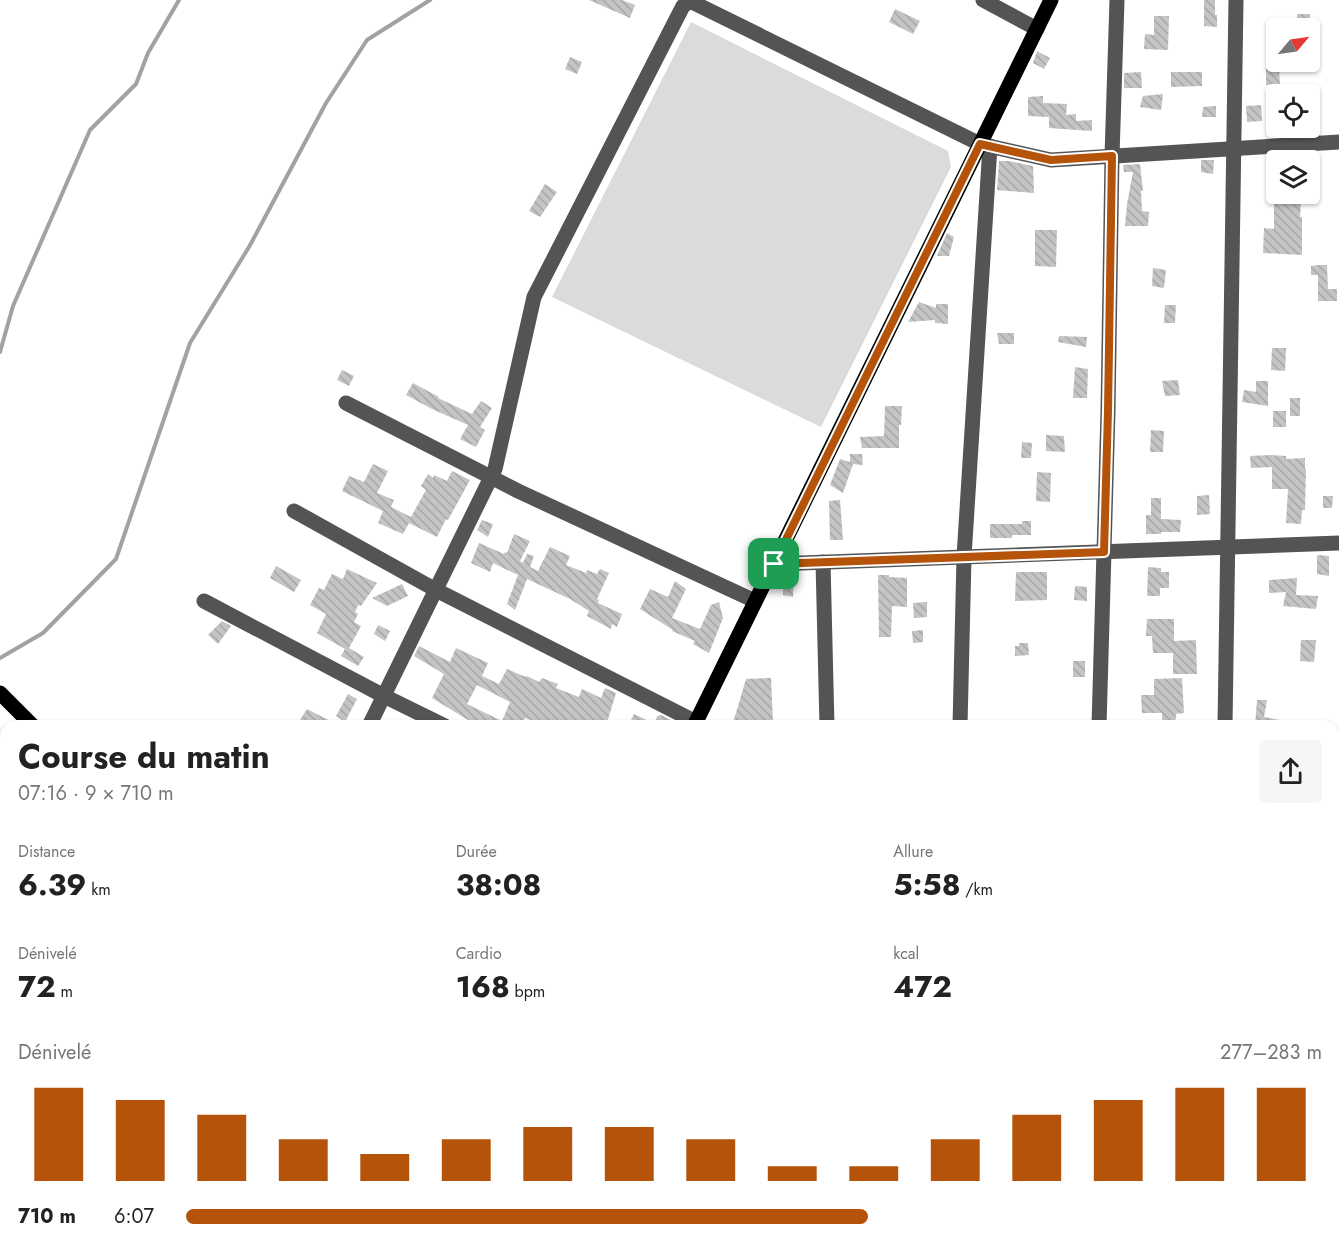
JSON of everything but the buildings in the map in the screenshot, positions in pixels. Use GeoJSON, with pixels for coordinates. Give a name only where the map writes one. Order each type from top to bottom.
{"type":"FeatureCollection","features":[{"type":"Feature","properties":{"kind":"main road"},"geometry":{"type":"LineString","coordinates":[[697,720],[985,145],[1051,0]]}},
{"type":"Feature","properties":{"kind":"main road"},"geometry":{"type":"LineString","coordinates":[[0,693],[27,720]]}},
{"type":"Feature","properties":{"kind":"street"},"geometry":{"type":"LineString","coordinates":[[372,720],[492,477],[534,297],[683,6],[690,0],[985,145],[1051,160],[1339,142]]}},
{"type":"Feature","properties":{"kind":"street"},"geometry":{"type":"LineString","coordinates":[[983,0],[1037,29]]}},
{"type":"Feature","properties":{"kind":"street"},"geometry":{"type":"LineString","coordinates":[[1098,720],[1117,0]]}},
{"type":"Feature","properties":{"kind":"street"},"geometry":{"type":"LineString","coordinates":[[1225,720],[1236,0]]}},
{"type":"Feature","properties":{"kind":"street"},"geometry":{"type":"LineString","coordinates":[[960,720],[964,557],[985,145]]}},
{"type":"Feature","properties":{"kind":"street"},"geometry":{"type":"LineString","coordinates":[[346,403],[492,477],[755,601]]}},
{"type":"Feature","properties":{"kind":"street"},"geometry":{"type":"LineString","coordinates":[[294,511],[436,590],[685,720]]}},
{"type":"Feature","properties":{"kind":"street"},"geometry":{"type":"LineString","coordinates":[[774,564],[1339,543]]}},
{"type":"Feature","properties":{"kind":"street"},"geometry":{"type":"LineString","coordinates":[[823,562],[827,720]]}},
{"type":"Feature","properties":{"kind":"street"},"geometry":{"type":"LineString","coordinates":[[204,601],[433,720]]}},
{"type":"Feature","properties":{"kind":"shaded area"},"geometry":{"type":"Polygon","coordinates":[[[691,22],[948,151],[951,167],[821,427],[552,297],[691,22]]]}},
{"type":"Feature","properties":{"kind":"waterway"},"geometry":{"type":"LineString","coordinates":[[0,352],[13,306],[90,130],[136,84],[148,53],[179,0]]}},
{"type":"Feature","properties":{"kind":"waterway"},"geometry":{"type":"LineString","coordinates":[[0,658],[43,633],[116,559],[190,343],[249,247],[326,103],[367,40],[430,0]]}},
{"type":"Feature","properties":{"kind":"route"},"geometry":{"type":"LineString","coordinates":[[980,144],[1051,160],[1112,156],[1104,552],[774,564],[980,144]]}}]}
